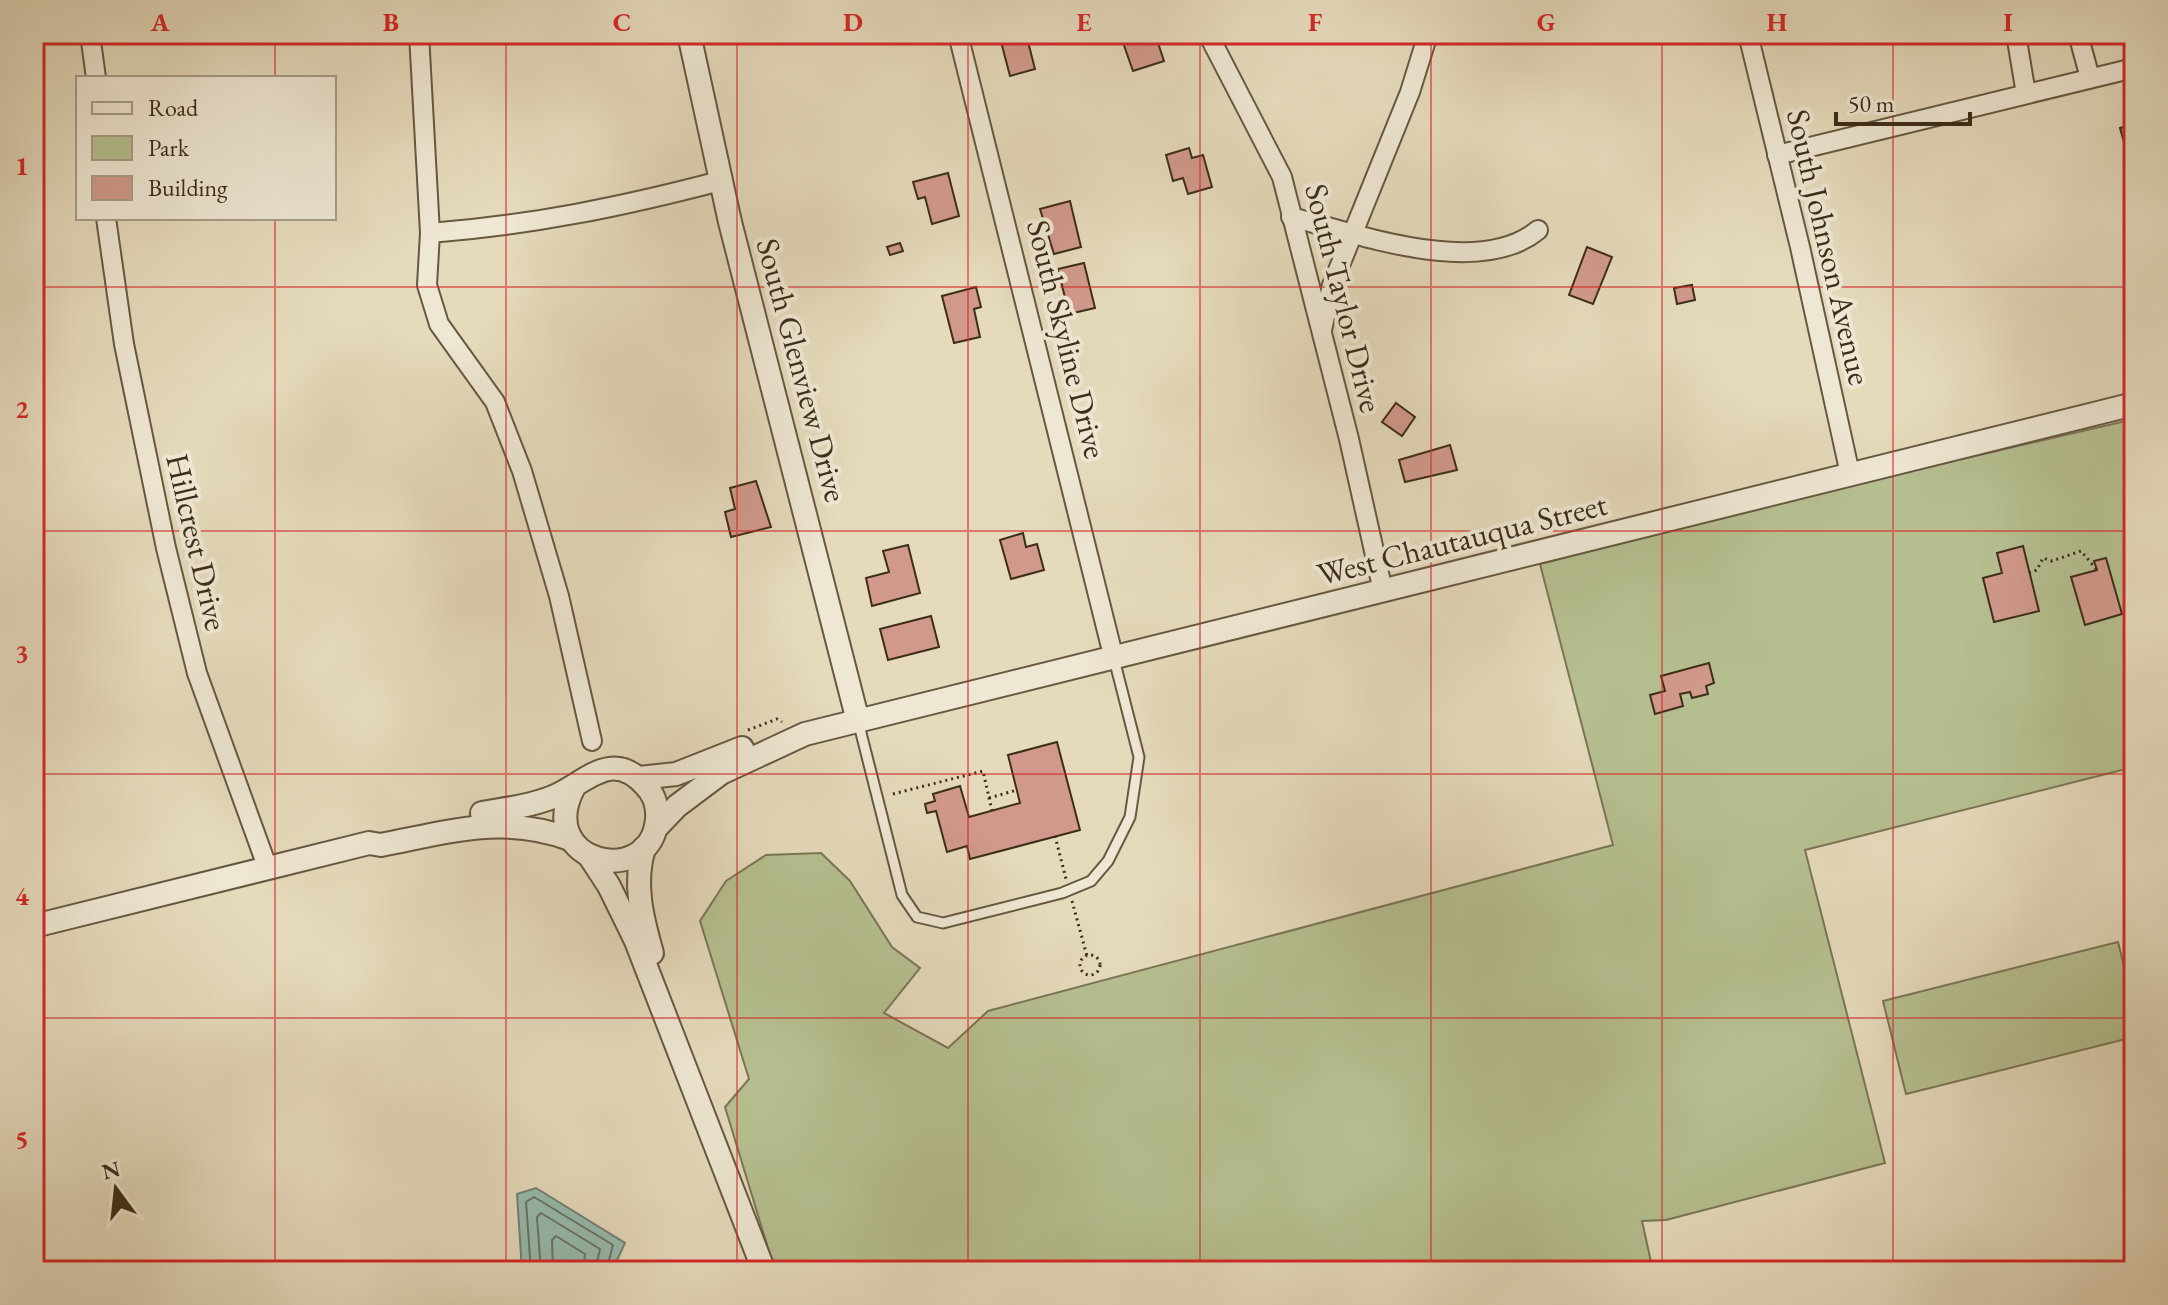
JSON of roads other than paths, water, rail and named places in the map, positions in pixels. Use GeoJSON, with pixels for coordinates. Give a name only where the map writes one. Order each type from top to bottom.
{"type":"FeatureCollection","features":[{"type":"Feature","properties":{"kind":"street"},"geometry":{"type":"LineString","coordinates":[[90,34],[96,76]]}},
{"type":"Feature","properties":{"kind":"street"},"geometry":{"type":"LineString","coordinates":[[419,34],[430,233],[427,285],[439,324],[495,402],[522,471],[559,596],[592,741]]}},
{"type":"Feature","properties":{"kind":"street","name":"South Glenview Drive"},"geometry":{"type":"LineString","coordinates":[[689,34],[720,181],[858,721]]}},
{"type":"Feature","properties":{"kind":"street","name":"South Skyline Drive"},"geometry":{"type":"LineString","coordinates":[[958,34],[1114,659]]}},
{"type":"Feature","properties":{"kind":"street","name":"South Taylor Drive"},"geometry":{"type":"LineString","coordinates":[[1208,34],[1282,177],[1383,591]]}},
{"type":"Feature","properties":{"kind":"street"},"geometry":{"type":"LineString","coordinates":[[1321,333],[1332,285],[1404,107],[1428,34]]}},
{"type":"Feature","properties":{"kind":"street","name":"South Johnson Avenue"},"geometry":{"type":"LineString","coordinates":[[1748,34],[1850,474]]}},
{"type":"Feature","properties":{"kind":"street"},"geometry":{"type":"LineString","coordinates":[[2016,34],[2026,94]]}},
{"type":"Feature","properties":{"kind":"street"},"geometry":{"type":"LineString","coordinates":[[2078,34],[2090,78]]}},
{"type":"Feature","properties":{"kind":"street"},"geometry":{"type":"LineString","coordinates":[[1777,155],[2134,68]]}},
{"type":"Feature","properties":{"kind":"street"},"geometry":{"type":"LineString","coordinates":[[430,233],[523,225],[633,204],[720,181]]}},
{"type":"Feature","properties":{"kind":"street"},"geometry":{"type":"LineString","coordinates":[[1291,217],[1436,250],[1479,252],[1524,241],[1538,230]]}},
{"type":"Feature","properties":{"kind":"street","name":"Hillcrest Drive"},"geometry":{"type":"LineString","coordinates":[[106,220],[124,344],[169,562],[197,673],[268,869]]}},
{"type":"Feature","properties":{"kind":"street","name":"West Chautauqua Street"},"geometry":{"type":"LineString","coordinates":[[644,848],[656,828],[677,806],[721,773],[805,734],[2134,404]]}},
{"type":"Feature","properties":{"kind":"street","name":"West Chautauqua Street"},"geometry":{"type":"LineString","coordinates":[[34,926],[369,843],[378,836],[426,824],[528,805],[574,787],[587,775],[605,769],[623,770],[639,778],[676,774],[765,740],[793,732],[805,734]]}},
{"type":"Feature","properties":{"kind":"street"},"geometry":{"type":"LineString","coordinates":[[639,778],[656,803],[656,828]]}},
{"type":"Feature","properties":{"kind":"street"},"geometry":{"type":"LineString","coordinates":[[570,839],[564,812],[574,787]]}},
{"type":"Feature","properties":{"kind":"street","name":"West Chautauqua Street"},"geometry":{"type":"LineString","coordinates":[[369,843],[381,845],[461,829],[507,824],[534,827],[570,839],[590,857],[623,913],[660,1007],[667,1015]]}},
{"type":"Feature","properties":{"kind":"street"},"geometry":{"type":"LineString","coordinates":[[590,857],[605,862],[620,861],[644,848]]}},
{"type":"Feature","properties":{"kind":"street"},"geometry":{"type":"LineString","coordinates":[[644,848],[638,871],[639,895],[668,1004],[667,1015],[764,1271]]}},
{"type":"Feature","properties":{"kind":"lane"},"geometry":{"type":"LineString","coordinates":[[858,721],[902,895],[917,917],[943,923],[1069,890],[1091,881],[1108,861],[1130,817],[1139,757],[1114,659]]}},
{"type":"Feature","properties":{"kind":"water"},"geometry":{"type":"Polygon","coordinates":[[[536,1188],[625,1243],[612,1271],[522,1271],[517,1194],[536,1188]]]}}]}
